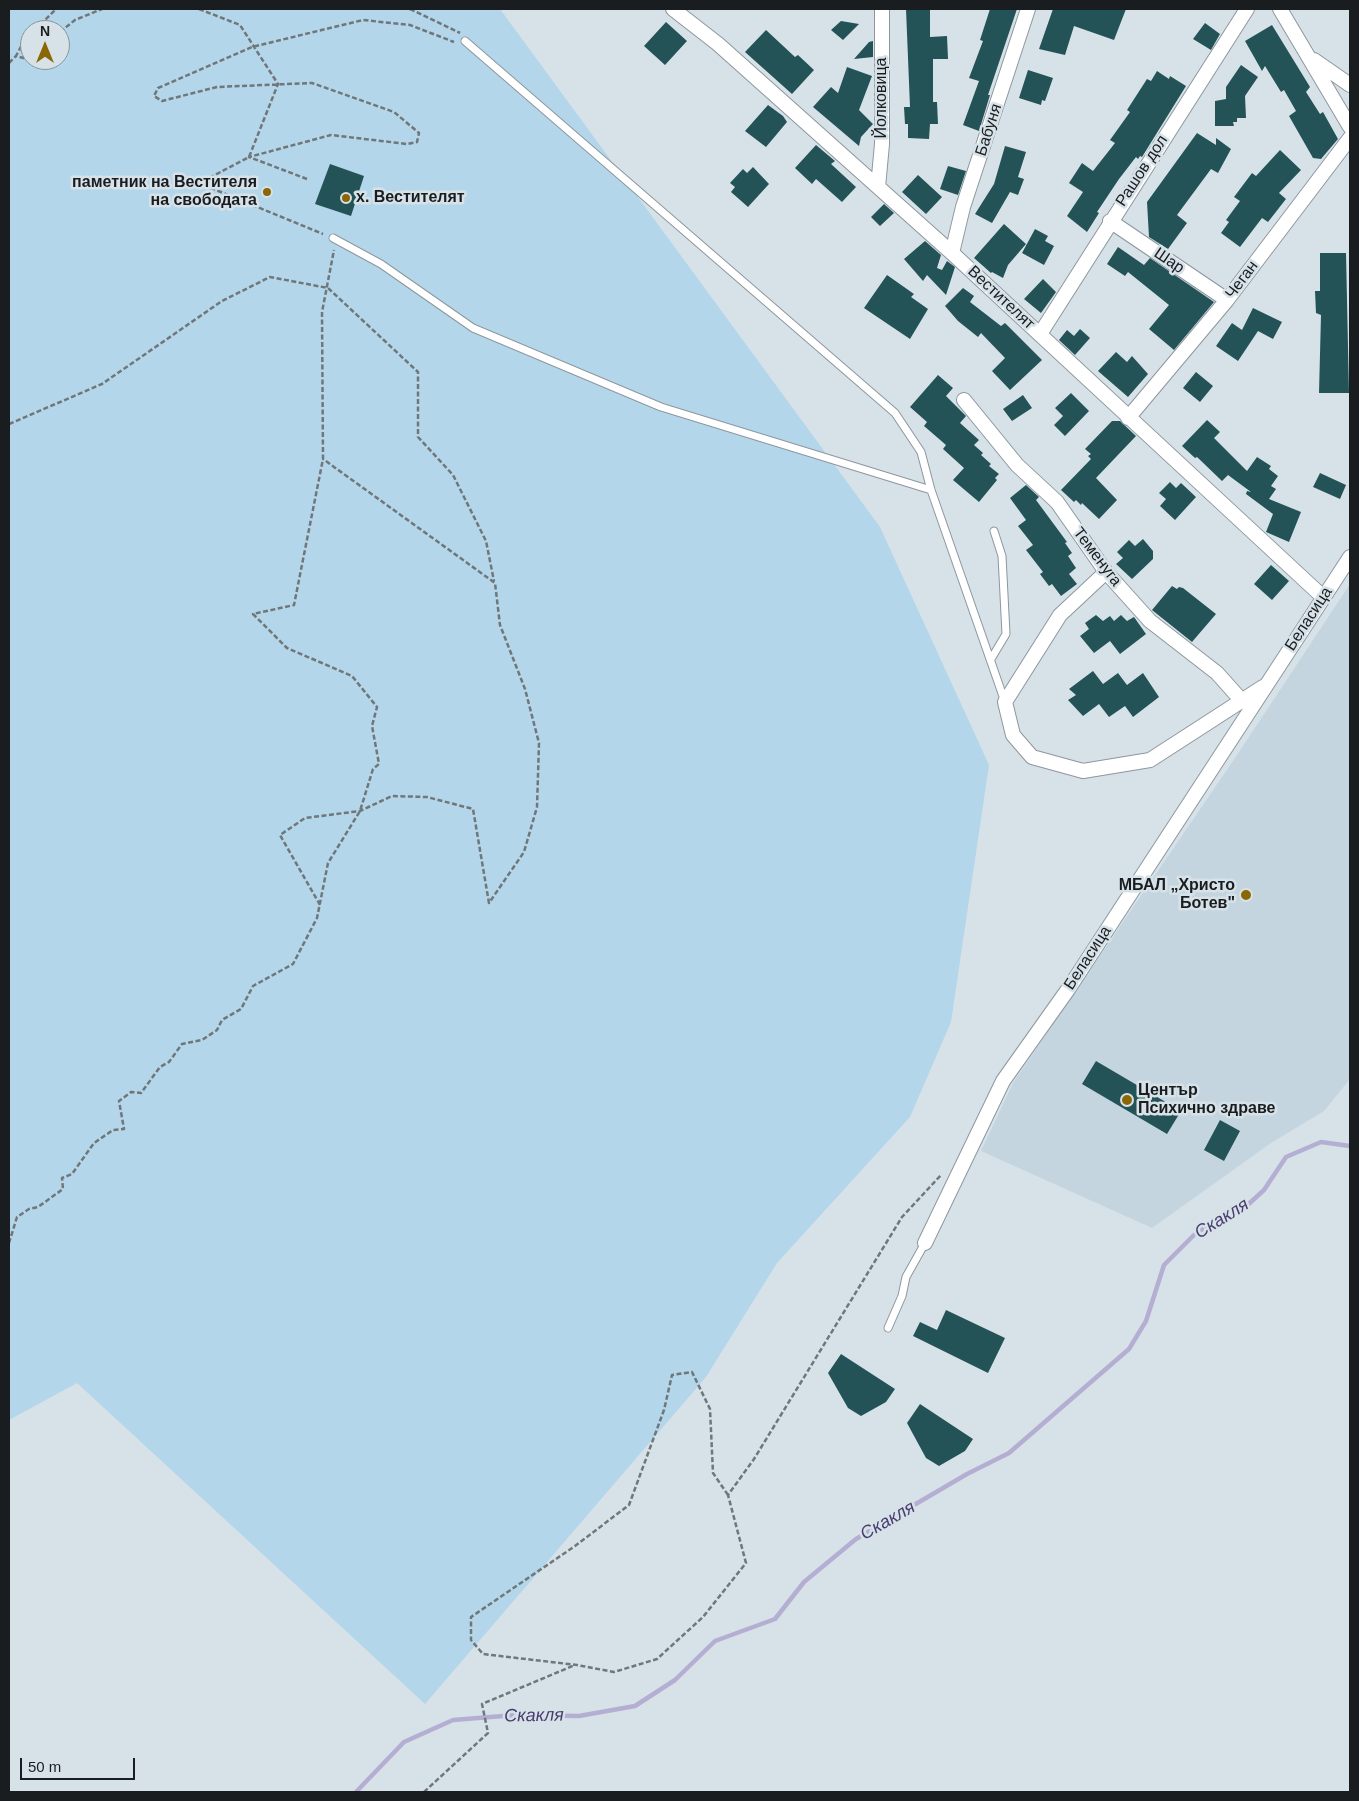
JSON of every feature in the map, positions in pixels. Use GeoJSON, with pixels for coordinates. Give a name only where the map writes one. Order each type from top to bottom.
{"type":"FeatureCollection","features":[{"type":"Feature","properties":{"kind":"street","name":"Вестителят"},"geometry":{"type":"LineString","coordinates":[[673,9],[718,44],[952,253],[1323,597]]}},
{"type":"Feature","properties":{"kind":"street","name":"Йолковица"},"geometry":{"type":"LineString","coordinates":[[878,187],[882,144],[882,9]]}},
{"type":"Feature","properties":{"kind":"street","name":"Бабуня"},"geometry":{"type":"LineString","coordinates":[[952,253],[969,189],[1028,9]]}},
{"type":"Feature","properties":{"kind":"street","name":"Рашов дол"},"geometry":{"type":"LineString","coordinates":[[1040,334],[1110,221],[1247,9]]}},
{"type":"Feature","properties":{"kind":"street"},"geometry":{"type":"LineString","coordinates":[[1280,9],[1350,128]]}},
{"type":"Feature","properties":{"kind":"street"},"geometry":{"type":"LineString","coordinates":[[1308,56],[1350,85]]}},
{"type":"Feature","properties":{"kind":"street","name":"Чеган"},"geometry":{"type":"LineString","coordinates":[[1128,418],[1227,300],[1350,138]]}},
{"type":"Feature","properties":{"kind":"street","name":"Шар"},"geometry":{"type":"LineString","coordinates":[[1110,221],[1227,300]]}},
{"type":"Feature","properties":{"kind":"street","name":"Теменуга"},"geometry":{"type":"LineString","coordinates":[[964,400],[1017,465],[1057,502],[1106,572],[1150,621],[1217,673],[1242,701]]}},
{"type":"Feature","properties":{"kind":"street","name":"Беласица"},"geometry":{"type":"LineString","coordinates":[[925,1243],[1003,1081],[1069,988],[1350,557]]}},
{"type":"Feature","properties":{"kind":"street"},"geometry":{"type":"LineString","coordinates":[[1106,572],[1060,615],[1005,702],[1013,735],[1032,758],[1083,771],[1150,760],[1267,684]]}},
{"type":"Feature","properties":{"kind":"lane"},"geometry":{"type":"LineString","coordinates":[[465,41],[895,413],[921,452],[931,490],[1005,702]]}},
{"type":"Feature","properties":{"kind":"lane"},"geometry":{"type":"LineString","coordinates":[[333,238],[381,264],[473,328],[661,407],[931,490]]}},
{"type":"Feature","properties":{"kind":"lane"},"geometry":{"type":"LineString","coordinates":[[991,659],[1006,634],[1002,556],[994,531]]}},
{"type":"Feature","properties":{"kind":"lane"},"geometry":{"type":"LineString","coordinates":[[888,1328],[902,1296],[906,1278],[925,1243]]}},
{"type":"Feature","properties":{"kind":"path"},"geometry":{"type":"LineString","coordinates":[[45,20],[56,9]]}},
{"type":"Feature","properties":{"kind":"path"},"geometry":{"type":"LineString","coordinates":[[70,24],[102,9]]}},
{"type":"Feature","properties":{"kind":"path"},"geometry":{"type":"LineString","coordinates":[[199,9],[240,25],[252,47],[278,84]]}},
{"type":"Feature","properties":{"kind":"path"},"geometry":{"type":"LineString","coordinates":[[9,1244],[17,1217],[29,1209],[38,1207],[63,1190],[62,1178],[72,1174],[94,1144],[113,1130],[124,1129],[119,1101],[131,1092],[141,1093],[160,1067],[170,1062],[182,1044],[202,1040],[217,1030],[222,1020],[241,1009],[253,986],[293,964],[317,918],[328,863],[360,811],[373,769],[378,764],[372,726],[377,707],[352,676],[287,648],[253,614],[294,605],[324,459],[322,312],[334,255],[333,238],[211,188],[209,178],[249,157],[331,136],[407,144],[416,142],[420,133],[394,112],[312,83],[217,87],[162,101],[154,96],[158,88],[252,47],[363,20],[410,25],[460,44],[465,41],[464,35],[410,9]]}},
{"type":"Feature","properties":{"kind":"path"},"geometry":{"type":"LineString","coordinates":[[9,63],[20,48]]}},
{"type":"Feature","properties":{"kind":"path"},"geometry":{"type":"LineString","coordinates":[[16,56],[20,57]]}},
{"type":"Feature","properties":{"kind":"path"},"geometry":{"type":"LineString","coordinates":[[249,157],[278,84]]}},
{"type":"Feature","properties":{"kind":"path"},"geometry":{"type":"LineString","coordinates":[[249,157],[307,179]]}},
{"type":"Feature","properties":{"kind":"path"},"geometry":{"type":"LineString","coordinates":[[9,424],[102,384],[222,302],[270,277],[328,288],[418,372],[418,437],[453,475],[486,541],[500,625],[525,689],[540,743],[537,807],[524,852],[489,903],[473,809],[427,797],[392,796],[360,811],[305,818],[280,835],[320,906]]}},
{"type":"Feature","properties":{"kind":"path"},"geometry":{"type":"LineString","coordinates":[[324,459],[494,583]]}},
{"type":"Feature","properties":{"kind":"path"},"geometry":{"type":"LineString","coordinates":[[728,1495],[754,1459],[902,1217],[942,1174]]}},
{"type":"Feature","properties":{"kind":"path"},"geometry":{"type":"LineString","coordinates":[[692,1372],[710,1409],[713,1473],[728,1495],[746,1563],[703,1617],[657,1659],[614,1672],[577,1665],[483,1654],[471,1640],[471,1617],[575,1546],[629,1505],[664,1410],[672,1375],[692,1372]]}},
{"type":"Feature","properties":{"kind":"path"},"geometry":{"type":"LineString","coordinates":[[424,1792],[488,1733],[482,1704],[577,1665]]}},
{"type":"Feature","properties":{"kind":"shaded area"},"geometry":{"type":"Polygon","coordinates":[[[9,9],[500,9],[880,527],[989,765],[951,1022],[910,1117],[777,1263],[706,1377],[425,1704],[77,1383],[9,1420],[9,9]]]}},
{"type":"Feature","properties":{"kind":"shaded area","name":"МБАЛ „Христо Ботев\""},"geometry":{"type":"Polygon","coordinates":[[[1350,584],[1350,1079],[1324,1111],[1271,1143],[1152,1228],[981,1151],[1013,1083],[1235,758],[1350,584]]]}},
{"type":"Feature","properties":{"kind":"building"},"geometry":{"type":"Polygon","coordinates":[[[906,9],[930,9],[930,37],[947,36],[948,59],[933,59],[933,102],[937,102],[938,124],[930,124],[929,139],[908,138],[908,124],[905,124],[904,107],[910,107],[906,9]]]}},
{"type":"Feature","properties":{"kind":"building"},"geometry":{"type":"Polygon","coordinates":[[[990,9],[1017,9],[988,95],[990,95],[979,131],[963,125],[979,81],[969,78],[983,41],[980,40],[990,9]]]}},
{"type":"Feature","properties":{"kind":"building"},"geometry":{"type":"Polygon","coordinates":[[[1053,9],[1126,9],[1114,40],[1074,26],[1065,55],[1039,49],[1053,9]]]}},
{"type":"Feature","properties":{"kind":"building"},"geometry":{"type":"Polygon","coordinates":[[[841,21],[859,24],[843,40],[831,30],[841,21]]]}},
{"type":"Feature","properties":{"kind":"building"},"geometry":{"type":"Polygon","coordinates":[[[666,22],[687,41],[665,65],[644,46],[666,22]]]}},
{"type":"Feature","properties":{"kind":"building"},"geometry":{"type":"Polygon","coordinates":[[[1205,23],[1220,34],[1211,50],[1193,39],[1205,23]]]}},
{"type":"Feature","properties":{"kind":"building"},"geometry":{"type":"Polygon","coordinates":[[[1272,25],[1310,87],[1306,92],[1320,114],[1323,112],[1338,139],[1321,159],[1313,158],[1289,116],[1296,111],[1284,90],[1281,92],[1265,66],[1262,71],[1245,41],[1272,25]]]}},
{"type":"Feature","properties":{"kind":"building"},"geometry":{"type":"Polygon","coordinates":[[[766,30],[795,57],[798,55],[814,70],[792,94],[745,52],[766,30]]]}},
{"type":"Feature","properties":{"kind":"building"},"geometry":{"type":"Polygon","coordinates":[[[873,41],[873,57],[854,59],[869,42],[873,41]]]}},
{"type":"Feature","properties":{"kind":"building"},"geometry":{"type":"Polygon","coordinates":[[[1241,65],[1258,77],[1245,96],[1246,118],[1237,118],[1237,122],[1233,122],[1234,126],[1215,126],[1215,101],[1226,99],[1226,87],[1241,65]]]}},
{"type":"Feature","properties":{"kind":"building"},"geometry":{"type":"Polygon","coordinates":[[[847,67],[872,76],[859,110],[873,124],[861,137],[859,146],[813,107],[831,87],[838,93],[847,67]]]}},
{"type":"Feature","properties":{"kind":"building"},"geometry":{"type":"Polygon","coordinates":[[[1028,70],[1053,78],[1045,101],[1042,100],[1041,105],[1019,98],[1028,70]]]}},
{"type":"Feature","properties":{"kind":"building"},"geometry":{"type":"Polygon","coordinates":[[[1157,71],[1169,79],[1170,76],[1186,86],[1142,157],[1140,156],[1138,159],[1136,157],[1119,179],[1097,212],[1099,213],[1087,232],[1067,216],[1083,192],[1069,183],[1082,163],[1093,171],[1115,143],[1110,140],[1130,112],[1127,110],[1147,79],[1151,81],[1157,71]]]}},
{"type":"Feature","properties":{"kind":"building"},"geometry":{"type":"Polygon","coordinates":[[[768,105],[783,116],[787,122],[766,147],[745,131],[768,105]]]}},
{"type":"Feature","properties":{"kind":"building"},"geometry":{"type":"Polygon","coordinates":[[[1197,133],[1216,145],[1216,138],[1231,149],[1218,173],[1211,169],[1177,215],[1187,223],[1168,249],[1149,237],[1147,202],[1197,133]]]}},
{"type":"Feature","properties":{"kind":"building"},"geometry":{"type":"Polygon","coordinates":[[[816,145],[835,161],[831,164],[856,187],[842,202],[816,179],[812,184],[795,168],[816,145]]]}},
{"type":"Feature","properties":{"kind":"building"},"geometry":{"type":"Polygon","coordinates":[[[1005,146],[1026,152],[1018,177],[1024,179],[1018,195],[1010,192],[992,223],[975,214],[994,184],[1005,146]]]}},
{"type":"Feature","properties":{"kind":"building"},"geometry":{"type":"Polygon","coordinates":[[[1280,150],[1301,170],[1279,193],[1286,199],[1268,222],[1262,218],[1240,247],[1221,233],[1229,222],[1226,220],[1240,201],[1234,197],[1252,173],[1256,176],[1280,150]]]}},
{"type":"Feature","properties":{"kind":"building","name":"х. Вестителят"},"geometry":{"type":"Polygon","coordinates":[[[330,164],[364,176],[351,216],[315,204],[330,164]]]}},
{"type":"Feature","properties":{"kind":"building"},"geometry":{"type":"Polygon","coordinates":[[[948,166],[966,171],[958,195],[940,189],[948,166]]]}},
{"type":"Feature","properties":{"kind":"building"},"geometry":{"type":"Polygon","coordinates":[[[753,167],[769,184],[748,207],[731,192],[735,187],[730,183],[743,169],[747,173],[753,167]]]}},
{"type":"Feature","properties":{"kind":"building"},"geometry":{"type":"Polygon","coordinates":[[[918,175],[942,197],[926,214],[902,192],[918,175]]]}},
{"type":"Feature","properties":{"kind":"building"},"geometry":{"type":"Polygon","coordinates":[[[884,204],[894,213],[880,226],[871,217],[884,204]]]}},
{"type":"Feature","properties":{"kind":"building"},"geometry":{"type":"Polygon","coordinates":[[[1004,224],[1026,244],[1008,265],[1003,278],[991,273],[974,258],[1004,224]]]}},
{"type":"Feature","properties":{"kind":"building"},"geometry":{"type":"Polygon","coordinates":[[[1035,229],[1048,236],[1045,241],[1054,246],[1044,265],[1022,253],[1035,229]]]}},
{"type":"Feature","properties":{"kind":"building"},"geometry":{"type":"Polygon","coordinates":[[[925,241],[941,255],[937,268],[942,270],[947,261],[955,267],[946,295],[927,275],[923,281],[904,259],[925,241]]]}},
{"type":"Feature","properties":{"kind":"building"},"geometry":{"type":"Polygon","coordinates":[[[1118,247],[1144,265],[1150,258],[1214,302],[1174,350],[1149,329],[1169,305],[1128,272],[1125,276],[1107,264],[1118,247]]]}},
{"type":"Feature","properties":{"kind":"building"},"geometry":{"type":"Polygon","coordinates":[[[1320,253],[1346,253],[1349,393],[1319,393],[1321,315],[1316,313],[1315,291],[1320,291],[1320,253]]]}},
{"type":"Feature","properties":{"kind":"building"},"geometry":{"type":"Polygon","coordinates":[[[887,275],[914,294],[911,297],[928,309],[910,339],[864,308],[887,275]]]}},
{"type":"Feature","properties":{"kind":"building"},"geometry":{"type":"Polygon","coordinates":[[[1043,279],[1056,292],[1041,313],[1024,299],[1043,279]]]}},
{"type":"Feature","properties":{"kind":"building"},"geometry":{"type":"Polygon","coordinates":[[[963,288],[974,296],[970,302],[1001,326],[1005,323],[1042,360],[1010,390],[992,371],[1005,358],[981,333],[978,337],[958,321],[945,306],[963,288]]]}},
{"type":"Feature","properties":{"kind":"building"},"geometry":{"type":"Polygon","coordinates":[[[1253,308],[1282,322],[1273,339],[1258,331],[1238,361],[1216,346],[1232,323],[1242,330],[1253,308]]]}},
{"type":"Feature","properties":{"kind":"building"},"geometry":{"type":"Polygon","coordinates":[[[1080,329],[1090,338],[1075,355],[1059,340],[1067,330],[1074,336],[1080,329]]]}},
{"type":"Feature","properties":{"kind":"building"},"geometry":{"type":"Polygon","coordinates":[[[1116,352],[1127,362],[1132,356],[1148,374],[1128,397],[1098,371],[1116,352]]]}},
{"type":"Feature","properties":{"kind":"building"},"geometry":{"type":"Polygon","coordinates":[[[1196,372],[1213,386],[1200,402],[1183,388],[1196,372]]]}},
{"type":"Feature","properties":{"kind":"building"},"geometry":{"type":"Polygon","coordinates":[[[938,375],[953,388],[946,396],[966,416],[960,423],[979,440],[974,445],[991,464],[989,466],[999,474],[995,478],[997,480],[979,502],[953,480],[964,468],[943,449],[946,445],[924,426],[927,422],[910,407],[938,375]]]}},
{"type":"Feature","properties":{"kind":"building"},"geometry":{"type":"Polygon","coordinates":[[[1071,393],[1089,411],[1065,436],[1054,425],[1063,416],[1055,408],[1071,393]]]}},
{"type":"Feature","properties":{"kind":"building"},"geometry":{"type":"Polygon","coordinates":[[[1023,395],[1032,408],[1012,421],[1003,409],[1023,395]]]}},
{"type":"Feature","properties":{"kind":"building"},"geometry":{"type":"Polygon","coordinates":[[[1207,420],[1220,432],[1214,438],[1247,471],[1257,457],[1271,466],[1269,469],[1278,476],[1271,486],[1276,489],[1269,499],[1301,512],[1289,542],[1266,532],[1273,514],[1246,494],[1247,491],[1251,492],[1228,475],[1222,481],[1197,457],[1195,458],[1182,446],[1207,420]]]}},
{"type":"Feature","properties":{"kind":"building"},"geometry":{"type":"Polygon","coordinates":[[[1112,421],[1120,421],[1136,436],[1096,478],[1117,500],[1099,519],[1082,503],[1081,505],[1076,500],[1074,502],[1061,490],[1091,459],[1088,456],[1091,454],[1085,449],[1112,421]]]}},
{"type":"Feature","properties":{"kind":"building"},"geometry":{"type":"Polygon","coordinates":[[[1320,473],[1346,485],[1340,499],[1313,487],[1320,473]]]}},
{"type":"Feature","properties":{"kind":"building"},"geometry":{"type":"Polygon","coordinates":[[[1170,482],[1176,488],[1181,483],[1196,497],[1175,520],[1160,506],[1166,499],[1159,493],[1170,482]]]}},
{"type":"Feature","properties":{"kind":"building"},"geometry":{"type":"Polygon","coordinates":[[[1026,485],[1039,497],[1036,500],[1067,542],[1065,543],[1072,553],[1068,556],[1076,568],[1069,574],[1077,584],[1061,596],[1052,584],[1049,586],[1040,574],[1043,572],[1026,550],[1033,545],[1018,526],[1026,520],[1010,498],[1026,485]]]}},
{"type":"Feature","properties":{"kind":"building"},"geometry":{"type":"Polygon","coordinates":[[[1143,539],[1153,551],[1153,559],[1132,579],[1116,564],[1123,558],[1117,552],[1129,540],[1135,546],[1143,539]]]}},
{"type":"Feature","properties":{"kind":"building"},"geometry":{"type":"Polygon","coordinates":[[[1271,565],[1289,581],[1272,600],[1254,584],[1271,565]]]}},
{"type":"Feature","properties":{"kind":"building"},"geometry":{"type":"Polygon","coordinates":[[[1172,586],[1177,589],[1179,587],[1183,588],[1216,614],[1192,642],[1152,610],[1172,586]]]}},
{"type":"Feature","properties":{"kind":"building"},"geometry":{"type":"Polygon","coordinates":[[[1096,615],[1103,621],[1110,616],[1114,621],[1121,615],[1127,621],[1134,617],[1146,634],[1120,654],[1110,641],[1094,653],[1080,636],[1089,629],[1085,623],[1096,615]]]}},
{"type":"Feature","properties":{"kind":"building"},"geometry":{"type":"Polygon","coordinates":[[[1093,671],[1103,684],[1118,673],[1127,685],[1143,673],[1159,697],[1133,717],[1125,706],[1109,717],[1099,704],[1083,716],[1068,700],[1076,695],[1069,689],[1093,671]]]}},
{"type":"Feature","properties":{"kind":"building"},"geometry":{"type":"Polygon","coordinates":[[[1096,1061],[1181,1111],[1167,1134],[1082,1084],[1096,1061]]]}},
{"type":"Feature","properties":{"kind":"building"},"geometry":{"type":"Polygon","coordinates":[[[1220,1120],[1240,1131],[1224,1161],[1204,1150],[1220,1120]]]}},
{"type":"Feature","properties":{"kind":"building"},"geometry":{"type":"Polygon","coordinates":[[[946,1310],[1005,1338],[988,1373],[913,1336],[920,1322],[937,1330],[946,1310]]]}},
{"type":"Feature","properties":{"kind":"building"},"geometry":{"type":"Polygon","coordinates":[[[841,1354],[895,1389],[886,1402],[861,1416],[848,1408],[828,1373],[841,1354]]]}},
{"type":"Feature","properties":{"kind":"building"},"geometry":{"type":"Polygon","coordinates":[[[920,1404],[973,1439],[965,1451],[939,1466],[926,1458],[907,1423],[920,1404]]]}},
{"type":"Feature","properties":{"kind":"waterway","name":"Скакля"},"geometry":{"type":"LineString","coordinates":[[356,1792],[404,1742],[453,1720],[516,1715],[579,1716],[635,1706],[675,1680],[715,1641],[775,1619],[804,1582],[856,1539],[967,1474],[1009,1453],[1129,1349],[1146,1321],[1164,1265],[1194,1235],[1219,1218],[1240,1212],[1264,1190],[1286,1157],[1321,1142],[1350,1146]]}},
{"type":"Feature","properties":{"kind":"place","name":"паметник на Вестителя на свободата"},"geometry":{"type":"Point","coordinates":[267,192]}},
{"type":"Feature","properties":{"kind":"place","name":"х. Вестителят"},"geometry":{"type":"Point","coordinates":[346,198]}},
{"type":"Feature","properties":{"kind":"place","name":"МБАЛ „Христо Ботев\""},"geometry":{"type":"Point","coordinates":[1246,895]}},
{"type":"Feature","properties":{"kind":"place","name":"Център Психично здраве"},"geometry":{"type":"Point","coordinates":[1127,1100]}}]}
